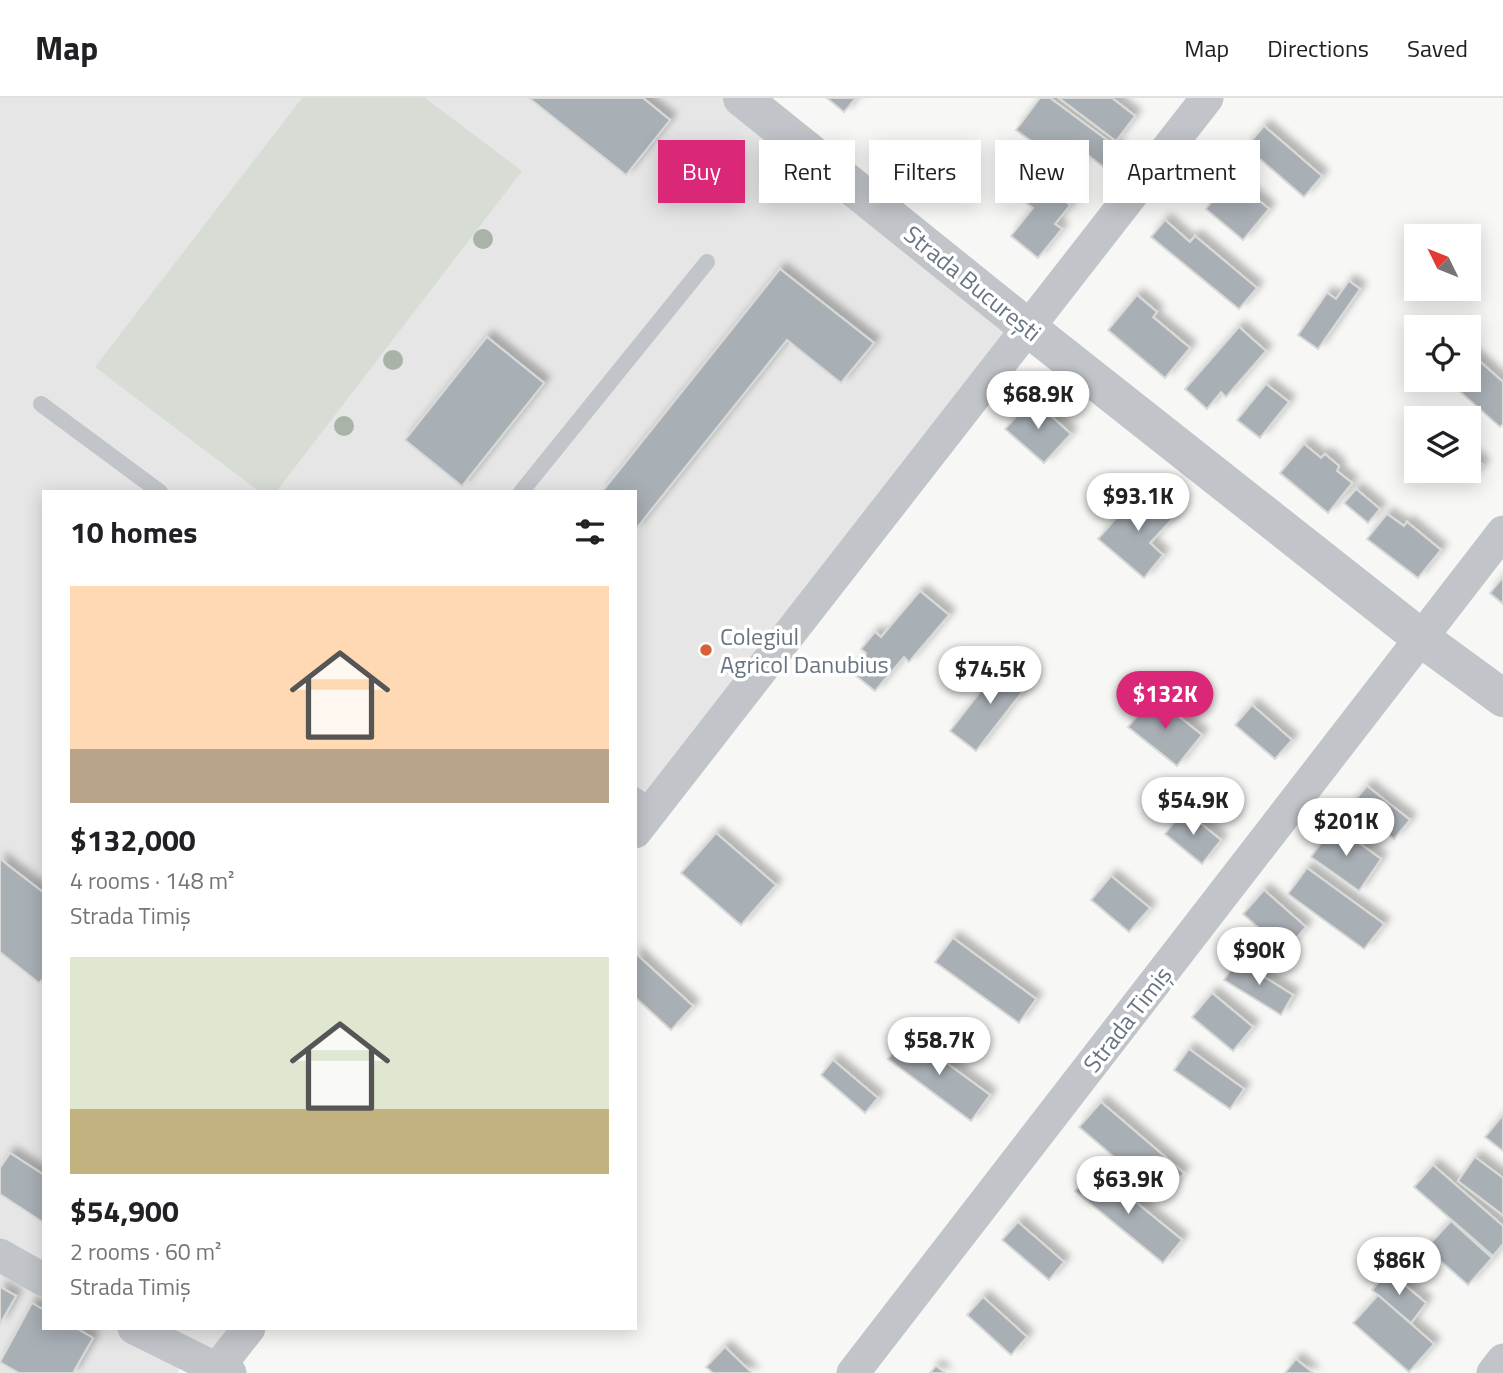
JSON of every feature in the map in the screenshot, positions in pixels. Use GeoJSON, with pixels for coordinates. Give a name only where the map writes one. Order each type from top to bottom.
{"type":"FeatureCollection","features":[{"type":"Feature","properties":{"kind":"street","name":"Strada București"},"geometry":{"type":"LineString","coordinates":[[742,98],[1421,638],[1503,698]]}},
{"type":"Feature","properties":{"kind":"street"},"geometry":{"type":"LineString","coordinates":[[642,812],[1207,98]]}},
{"type":"Feature","properties":{"kind":"street","name":"Strada Timiș"},"geometry":{"type":"LineString","coordinates":[[853,1373],[1503,532]]}},
{"type":"Feature","properties":{"kind":"street"},"geometry":{"type":"LineString","coordinates":[[0,1255],[42,1279]]}},
{"type":"Feature","properties":{"kind":"street"},"geometry":{"type":"LineString","coordinates":[[138,1330],[220,1372],[248,1330]]}},
{"type":"Feature","properties":{"kind":"street"},"geometry":{"type":"LineString","coordinates":[[1493,1373],[1503,1360]]}},
{"type":"Feature","properties":{"kind":"lane"},"geometry":{"type":"LineString","coordinates":[[523,490],[707,262]]}},
{"type":"Feature","properties":{"kind":"lane"},"geometry":{"type":"LineString","coordinates":[[41,404],[157,490]]}},
{"type":"Feature","properties":{"kind":"shaded area","name":"Colegiul Agricol Danubius"},"geometry":{"type":"Polygon","coordinates":[[[0,98],[742,98],[794,140],[759,140],[759,203],[855,203],[855,189],[869,203],[873,203],[1027,327],[637,829],[637,490],[42,490],[42,1279],[0,1255],[0,98]]]}},
{"type":"Feature","properties":{"kind":"shaded area"},"geometry":{"type":"Polygon","coordinates":[[[302,98],[425,98],[522,171],[278,490],[257,490],[95,367],[302,98]]]}},
{"type":"Feature","properties":{"kind":"shaded area"},"geometry":{"type":"Polygon","coordinates":[[[0,1268],[42,1290],[42,1330],[120,1330],[182,1362],[178,1373],[0,1373],[0,1268]]]}},
{"type":"Feature","properties":{"kind":"shaded area"},"geometry":{"type":"Polygon","coordinates":[[[138,1330],[247,1330],[217,1369],[138,1330]]]}},
{"type":"Feature","properties":{"kind":"building"},"geometry":{"type":"Polygon","coordinates":[[[529,98],[643,98],[670,120],[626,175],[529,98]]]}},
{"type":"Feature","properties":{"kind":"building"},"geometry":{"type":"Polygon","coordinates":[[[827,98],[856,98],[844,112],[827,98]]]}},
{"type":"Feature","properties":{"kind":"building"},"geometry":{"type":"Polygon","coordinates":[[[1040,98],[1050,98],[1107,140],[1103,140],[1103,166],[1089,156],[1089,140],[1030,140],[1016,130],[1040,98]]]}},
{"type":"Feature","properties":{"kind":"building"},"geometry":{"type":"Polygon","coordinates":[[[1059,98],[1112,98],[1135,116],[1115,140],[1059,98]]]}},
{"type":"Feature","properties":{"kind":"building"},"geometry":{"type":"Polygon","coordinates":[[[1264,126],[1322,176],[1304,197],[1260,159],[1260,140],[1252,140],[1264,126]]]}},
{"type":"Feature","properties":{"kind":"building"},"geometry":{"type":"Polygon","coordinates":[[[1260,201],[1269,209],[1243,240],[1206,209],[1211,203],[1260,201]]]}},
{"type":"Feature","properties":{"kind":"building"},"geometry":{"type":"Polygon","coordinates":[[[1027,203],[1070,205],[1055,224],[1062,229],[1038,258],[1011,236],[1033,208],[1027,203]]]}},
{"type":"Feature","properties":{"kind":"building"},"geometry":{"type":"Polygon","coordinates":[[[1165,220],[1190,242],[1195,236],[1257,288],[1239,309],[1151,237],[1165,220]]]}},
{"type":"Feature","properties":{"kind":"building"},"geometry":{"type":"Polygon","coordinates":[[[780,269],[874,343],[841,383],[787,340],[637,528],[637,490],[604,490],[780,269]]]}},
{"type":"Feature","properties":{"kind":"building"},"geometry":{"type":"Polygon","coordinates":[[[1349,281],[1360,289],[1318,349],[1298,335],[1327,293],[1336,299],[1349,281]]]}},
{"type":"Feature","properties":{"kind":"building"},"geometry":{"type":"Polygon","coordinates":[[[1137,295],[1157,312],[1153,317],[1190,348],[1165,378],[1108,330],[1137,295]]]}},
{"type":"Feature","properties":{"kind":"building"},"geometry":{"type":"Polygon","coordinates":[[[1239,327],[1266,351],[1226,397],[1221,392],[1207,409],[1185,389],[1239,327]]]}},
{"type":"Feature","properties":{"kind":"building"},"geometry":{"type":"Polygon","coordinates":[[[487,337],[544,383],[462,486],[405,440],[487,337]]]}},
{"type":"Feature","properties":{"kind":"building"},"geometry":{"type":"Polygon","coordinates":[[[1481,363],[1503,382],[1503,424],[1500,427],[1481,410],[1481,406],[1476,406],[1461,392],[1481,392],[1481,363]]]}},
{"type":"Feature","properties":{"kind":"building"},"geometry":{"type":"Polygon","coordinates":[[[1266,384],[1289,402],[1260,438],[1237,420],[1266,384]]]}},
{"type":"Feature","properties":{"kind":"building"},"geometry":{"type":"Polygon","coordinates":[[[1032,399],[1071,434],[1044,463],[1005,429],[1032,399]]]}},
{"type":"Feature","properties":{"kind":"building"},"geometry":{"type":"Polygon","coordinates":[[[1304,444],[1321,458],[1325,454],[1339,466],[1337,471],[1352,483],[1328,513],[1280,473],[1304,444]]]}},
{"type":"Feature","properties":{"kind":"building"},"geometry":{"type":"Polygon","coordinates":[[[1141,489],[1174,517],[1150,543],[1163,555],[1144,578],[1098,539],[1141,489]]]}},
{"type":"Feature","properties":{"kind":"building"},"geometry":{"type":"Polygon","coordinates":[[[1356,489],[1380,509],[1368,523],[1344,503],[1356,489]]]}},
{"type":"Feature","properties":{"kind":"building"},"geometry":{"type":"Polygon","coordinates":[[[1387,514],[1404,526],[1407,522],[1441,550],[1418,578],[1367,539],[1387,514]]]}},
{"type":"Feature","properties":{"kind":"building"},"geometry":{"type":"Polygon","coordinates":[[[1503,577],[1503,604],[1490,593],[1503,577]]]}},
{"type":"Feature","properties":{"kind":"building"},"geometry":{"type":"Polygon","coordinates":[[[920,591],[949,615],[909,662],[904,657],[875,691],[850,671],[866,653],[861,649],[875,632],[881,637],[920,591]]]}},
{"type":"Feature","properties":{"kind":"building"},"geometry":{"type":"Polygon","coordinates":[[[1004,661],[1030,682],[976,751],[950,731],[1004,661]]]}},
{"type":"Feature","properties":{"kind":"building"},"geometry":{"type":"Polygon","coordinates":[[[1153,696],[1202,735],[1177,766],[1128,727],[1153,696]]]}},
{"type":"Feature","properties":{"kind":"building"},"geometry":{"type":"Polygon","coordinates":[[[1252,705],[1292,740],[1275,759],[1235,725],[1252,705]]]}},
{"type":"Feature","properties":{"kind":"building"},"geometry":{"type":"Polygon","coordinates":[[[1367,786],[1410,820],[1394,839],[1351,805],[1367,786]]]}},
{"type":"Feature","properties":{"kind":"building"},"geometry":{"type":"Polygon","coordinates":[[[1184,810],[1221,840],[1202,864],[1165,834],[1184,810]]]}},
{"type":"Feature","properties":{"kind":"building"},"geometry":{"type":"Polygon","coordinates":[[[1334,825],[1381,859],[1359,891],[1311,857],[1334,825]]]}},
{"type":"Feature","properties":{"kind":"building"},"geometry":{"type":"Polygon","coordinates":[[[716,833],[776,885],[741,925],[681,873],[716,833]]]}},
{"type":"Feature","properties":{"kind":"building"},"geometry":{"type":"Polygon","coordinates":[[[0,859],[42,891],[42,980],[39,983],[0,952],[0,859]]]}},
{"type":"Feature","properties":{"kind":"building"},"geometry":{"type":"Polygon","coordinates":[[[1307,868],[1384,924],[1364,949],[1288,894],[1307,868]]]}},
{"type":"Feature","properties":{"kind":"building"},"geometry":{"type":"Polygon","coordinates":[[[1111,876],[1150,908],[1129,932],[1091,900],[1111,876]]]}},
{"type":"Feature","properties":{"kind":"building"},"geometry":{"type":"Polygon","coordinates":[[[1264,890],[1306,927],[1285,951],[1243,914],[1264,890]]]}},
{"type":"Feature","properties":{"kind":"building"},"geometry":{"type":"Polygon","coordinates":[[[953,938],[1036,999],[1019,1023],[935,962],[953,938]]]}},
{"type":"Feature","properties":{"kind":"building"},"geometry":{"type":"Polygon","coordinates":[[[637,955],[693,1006],[671,1030],[637,999],[637,955]]]}},
{"type":"Feature","properties":{"kind":"building"},"geometry":{"type":"Polygon","coordinates":[[[1237,960],[1293,995],[1281,1015],[1224,980],[1237,960]]]}},
{"type":"Feature","properties":{"kind":"building"},"geometry":{"type":"Polygon","coordinates":[[[1212,993],[1253,1027],[1233,1051],[1192,1017],[1212,993]]]}},
{"type":"Feature","properties":{"kind":"building"},"geometry":{"type":"Polygon","coordinates":[[[907,1034],[990,1095],[971,1121],[888,1059],[907,1034]]]}},
{"type":"Feature","properties":{"kind":"building"},"geometry":{"type":"Polygon","coordinates":[[[1189,1049],[1244,1089],[1230,1109],[1174,1070],[1189,1049]]]}},
{"type":"Feature","properties":{"kind":"building"},"geometry":{"type":"Polygon","coordinates":[[[833,1060],[878,1098],[865,1113],[821,1075],[833,1060]]]}},
{"type":"Feature","properties":{"kind":"building"},"geometry":{"type":"Polygon","coordinates":[[[1101,1102],[1184,1173],[1162,1198],[1079,1127],[1101,1102]]]}},
{"type":"Feature","properties":{"kind":"building"},"geometry":{"type":"Polygon","coordinates":[[[1503,1115],[1503,1151],[1485,1137],[1503,1115]]]}},
{"type":"Feature","properties":{"kind":"building"},"geometry":{"type":"Polygon","coordinates":[[[10,1153],[42,1174],[42,1222],[0,1194],[0,1168],[10,1153]]]}},
{"type":"Feature","properties":{"kind":"building"},"geometry":{"type":"Polygon","coordinates":[[[1475,1157],[1503,1178],[1503,1215],[1458,1181],[1475,1157]]]}},
{"type":"Feature","properties":{"kind":"building"},"geometry":{"type":"Polygon","coordinates":[[[1433,1165],[1503,1226],[1503,1244],[1493,1256],[1414,1187],[1433,1165]]]}},
{"type":"Feature","properties":{"kind":"building"},"geometry":{"type":"Polygon","coordinates":[[[1094,1168],[1182,1240],[1163,1263],[1075,1191],[1094,1168]]]}},
{"type":"Feature","properties":{"kind":"building"},"geometry":{"type":"Polygon","coordinates":[[[1451,1221],[1492,1258],[1468,1285],[1426,1248],[1451,1221]]]}},
{"type":"Feature","properties":{"kind":"building"},"geometry":{"type":"Polygon","coordinates":[[[1018,1222],[1064,1262],[1049,1280],[1002,1240],[1018,1222]]]}},
{"type":"Feature","properties":{"kind":"building"},"geometry":{"type":"Polygon","coordinates":[[[1388,1271],[1426,1303],[1411,1323],[1372,1290],[1388,1271]]]}},
{"type":"Feature","properties":{"kind":"building"},"geometry":{"type":"Polygon","coordinates":[[[0,1287],[16,1296],[0,1324],[0,1287]]]}},
{"type":"Feature","properties":{"kind":"building"},"geometry":{"type":"Polygon","coordinates":[[[1378,1295],[1434,1344],[1409,1372],[1353,1323],[1378,1295]]]}},
{"type":"Feature","properties":{"kind":"building"},"geometry":{"type":"Polygon","coordinates":[[[983,1297],[1027,1337],[1011,1355],[967,1315],[983,1297]]]}},
{"type":"Feature","properties":{"kind":"building"},"geometry":{"type":"Polygon","coordinates":[[[32,1303],[42,1309],[42,1330],[79,1330],[93,1338],[73,1373],[19,1373],[0,1362],[32,1303]]]}},
{"type":"Feature","properties":{"kind":"building"},"geometry":{"type":"Polygon","coordinates":[[[725,1347],[752,1373],[713,1373],[706,1367],[725,1347]]]}},
{"type":"Feature","properties":{"kind":"building"},"geometry":{"type":"Polygon","coordinates":[[[1296,1359],[1313,1373],[1285,1373],[1296,1359]]]}},
{"type":"Feature","properties":{"kind":"building"},"geometry":{"type":"Polygon","coordinates":[[[936,1366],[945,1373],[930,1373],[936,1366]]]}},
{"type":"Feature","properties":{"kind":"place","name":"Colegiul Agricol Danubius"},"geometry":{"type":"Point","coordinates":[706,650]}}]}
